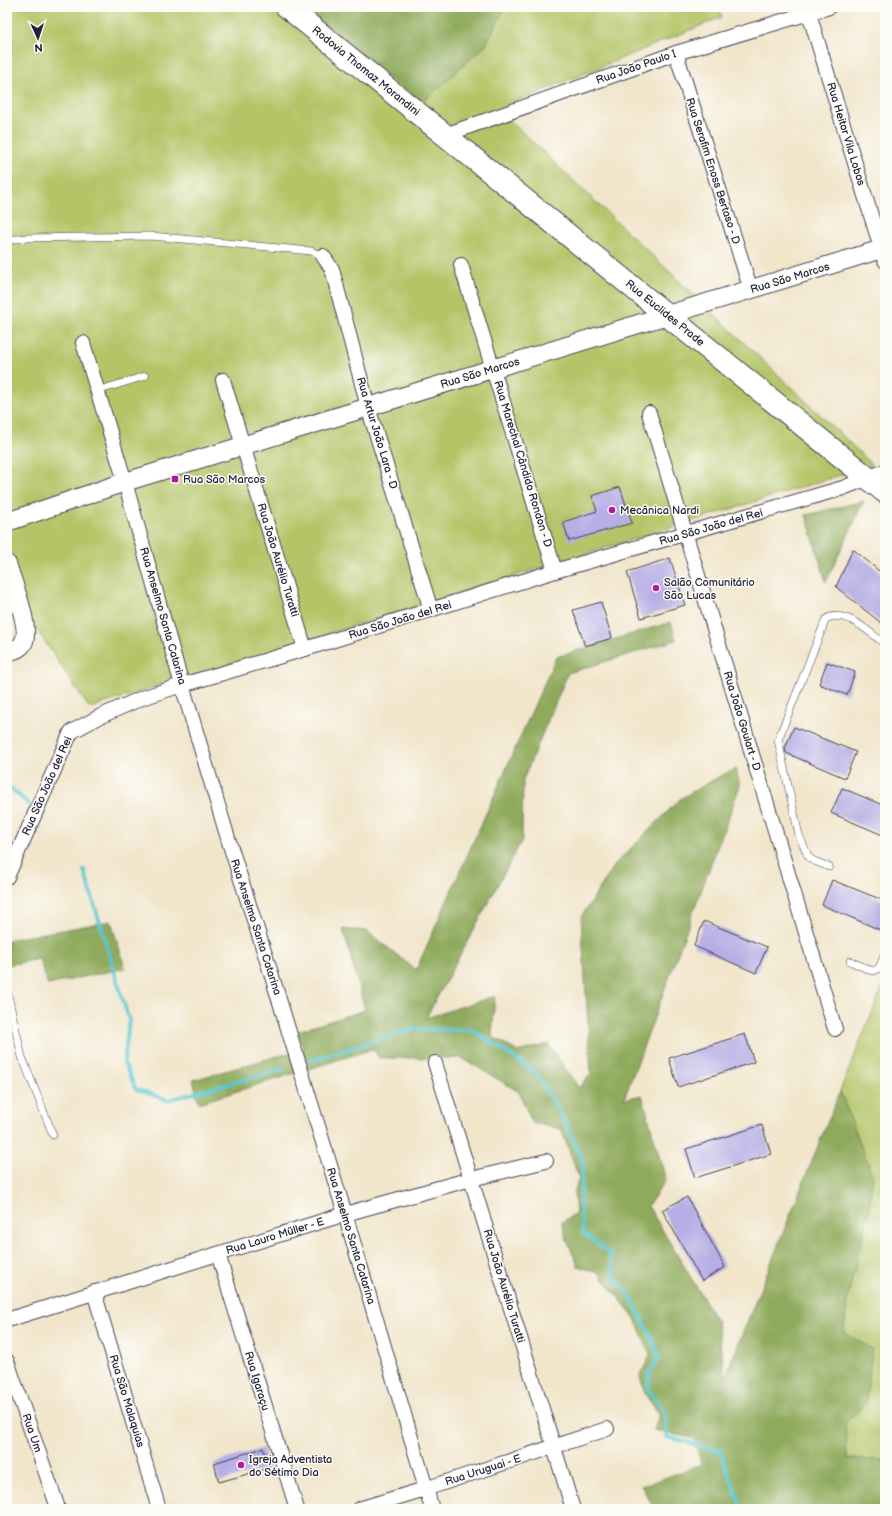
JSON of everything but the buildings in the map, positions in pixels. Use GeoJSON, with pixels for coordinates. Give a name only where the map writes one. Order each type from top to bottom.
{"type":"FeatureCollection","features":[{"type":"Feature","properties":{"kind":"main road","name":"Rodovia Thomaz Morandini"},"geometry":{"type":"LineString","coordinates":[[287,7],[445,135]]}},
{"type":"Feature","properties":{"kind":"main road","name":"Rua Euclides Prade"},"geometry":{"type":"LineString","coordinates":[[445,135],[668,315],[880,480]]}},
{"type":"Feature","properties":{"kind":"street","name":"Rua João Paulo I"},"geometry":{"type":"LineString","coordinates":[[445,135],[676,53],[808,10],[829,7]]}},
{"type":"Feature","properties":{"kind":"street","name":"Rua Heitor Vila Lobos"},"geometry":{"type":"LineString","coordinates":[[808,10],[884,253]]}},
{"type":"Feature","properties":{"kind":"street","name":"Rua Serafim Enoss Bertaso - D"},"geometry":{"type":"LineString","coordinates":[[676,53],[750,290]]}},
{"type":"Feature","properties":{"kind":"street","name":"Rua São Marcos"},"geometry":{"type":"LineString","coordinates":[[7,522],[125,482],[368,407],[750,290],[884,253]]}},
{"type":"Feature","properties":{"kind":"street","name":"Rua Artur João Lara - D"},"geometry":{"type":"LineString","coordinates":[[323,256],[332,269],[368,407],[431,610]]}},
{"type":"Feature","properties":{"kind":"street","name":"Rua Marechal Cândido Rondon - D"},"geometry":{"type":"LineString","coordinates":[[461,265],[555,571]]}},
{"type":"Feature","properties":{"kind":"street","name":"Rua Anselmo Santa Catarina"},"geometry":{"type":"LineString","coordinates":[[83,343],[125,482],[182,685],[344,1214],[432,1509]]}},
{"type":"Feature","properties":{"kind":"street","name":"Rua João Aurélio Turatti"},"geometry":{"type":"LineString","coordinates":[[223,380],[305,649]]}},
{"type":"Feature","properties":{"kind":"street","name":"Rua João Goulart - D"},"geometry":{"type":"LineString","coordinates":[[649,413],[835,1029]]}},
{"type":"Feature","properties":{"kind":"street","name":"Rua São João del Rei"},"geometry":{"type":"LineString","coordinates":[[7,877],[71,732],[100,716],[135,701],[182,685],[305,649],[555,571],[843,488],[880,480]]}},
{"type":"Feature","properties":{"kind":"street"},"geometry":{"type":"LineString","coordinates":[[7,564],[26,626],[26,639],[23,644],[17,649],[7,652]]}},
{"type":"Feature","properties":{"kind":"street","name":"Rua João Aurélio Turatti"},"geometry":{"type":"LineString","coordinates":[[435,1063],[573,1509]]}},
{"type":"Feature","properties":{"kind":"street","name":"Rua Lauro Müller - E"},"geometry":{"type":"LineString","coordinates":[[7,1320],[344,1214],[471,1179],[546,1161]]}},
{"type":"Feature","properties":{"kind":"street","name":"Rua Igaraçu"},"geometry":{"type":"LineString","coordinates":[[218,1254],[297,1509]]}},
{"type":"Feature","properties":{"kind":"street","name":"Rua São Malaquias"},"geometry":{"type":"LineString","coordinates":[[94,1292],[159,1509]]}},
{"type":"Feature","properties":{"kind":"street","name":"Rua Um"},"geometry":{"type":"LineString","coordinates":[[7,1362],[54,1508]]}},
{"type":"Feature","properties":{"kind":"street","name":"Rua Uruguai - E"},"geometry":{"type":"LineString","coordinates":[[359,1509],[608,1429]]}},
{"type":"Feature","properties":{"kind":"lane"},"geometry":{"type":"LineString","coordinates":[[7,240],[26,238],[150,236],[311,251],[323,256]]}},
{"type":"Feature","properties":{"kind":"lane"},"geometry":{"type":"LineString","coordinates":[[97,391],[145,376]]}},
{"type":"Feature","properties":{"kind":"lane"},"geometry":{"type":"LineString","coordinates":[[829,867],[812,860],[808,856],[799,835],[778,740],[826,619],[832,616],[840,616],[852,620],[885,644]]}},
{"type":"Feature","properties":{"kind":"lane"},"geometry":{"type":"LineString","coordinates":[[850,961],[872,972],[876,971],[885,952]]}},
{"type":"Feature","properties":{"kind":"lane"},"geometry":{"type":"LineString","coordinates":[[7,991],[22,1057],[53,1135]]}},
{"type":"Feature","properties":{"kind":"green space"},"geometry":{"type":"Polygon","coordinates":[[[7,7],[341,7],[485,46],[505,7],[719,7],[722,17],[498,109],[873,465],[89,708],[7,585],[7,7]]]}},
{"type":"Feature","properties":{"kind":"green space"},"geometry":{"type":"Polygon","coordinates":[[[301,7],[505,7],[485,46],[422,103],[301,7]]]}},
{"type":"Feature","properties":{"kind":"green space"},"geometry":{"type":"Polygon","coordinates":[[[864,501],[826,582],[806,515],[864,501]]]}},
{"type":"Feature","properties":{"kind":"green space"},"geometry":{"type":"Polygon","coordinates":[[[671,622],[676,640],[568,673],[523,780],[522,840],[426,1018],[495,996],[492,1036],[518,1052],[548,1044],[579,1088],[591,1073],[581,917],[617,862],[680,799],[722,775],[736,769],[740,786],[624,1099],[642,1095],[666,1180],[648,1206],[717,1321],[725,1377],[840,1091],[873,1177],[868,1214],[847,1299],[844,1333],[872,1349],[866,1403],[845,1423],[847,1459],[885,1460],[885,1509],[655,1509],[641,1486],[701,1465],[695,1439],[654,1430],[659,1414],[645,1394],[640,1377],[650,1354],[634,1317],[599,1273],[578,1266],[567,1240],[562,1222],[576,1213],[574,1193],[579,1178],[561,1129],[532,1123],[519,1092],[462,1058],[379,1058],[373,1049],[199,1103],[193,1080],[303,1049],[298,1031],[365,1010],[343,929],[367,931],[416,970],[556,657],[671,622]]]}},
{"type":"Feature","properties":{"kind":"green space"},"geometry":{"type":"Polygon","coordinates":[[[111,921],[125,968],[48,985],[39,959],[7,965],[7,940],[111,921]]]}},
{"type":"Feature","properties":{"kind":"green space"},"geometry":{"type":"Polygon","coordinates":[[[885,981],[885,1460],[847,1459],[845,1423],[866,1403],[844,1333],[847,1299],[868,1214],[873,1177],[840,1091],[885,981]]]}},
{"type":"Feature","properties":{"kind":"waterway"},"geometry":{"type":"LineString","coordinates":[[7,785],[30,805]]}},
{"type":"Feature","properties":{"kind":"waterway"},"geometry":{"type":"LineString","coordinates":[[84,870],[129,1020],[124,1063],[136,1089],[168,1100],[284,1069]]}},
{"type":"Feature","properties":{"kind":"waterway"},"geometry":{"type":"LineString","coordinates":[[311,1060],[414,1029],[473,1030],[534,1071],[562,1116],[583,1161],[580,1206],[583,1233],[610,1253],[614,1277],[629,1295],[651,1336],[659,1358],[649,1374],[648,1390],[664,1411],[667,1437],[720,1451],[742,1509]]}},
{"type":"Feature","properties":{"kind":"place","name":"Rua São Marcos"},"geometry":{"type":"Point","coordinates":[175,479]}},
{"type":"Feature","properties":{"kind":"place","name":"Mecânica Nardi"},"geometry":{"type":"Point","coordinates":[612,510]}},
{"type":"Feature","properties":{"kind":"place","name":"Salão Comunitário São Lucas"},"geometry":{"type":"Point","coordinates":[656,588]}},
{"type":"Feature","properties":{"kind":"place","name":"Igreja Adventista do Sétimo Dia"},"geometry":{"type":"Point","coordinates":[241,1465]}}]}
